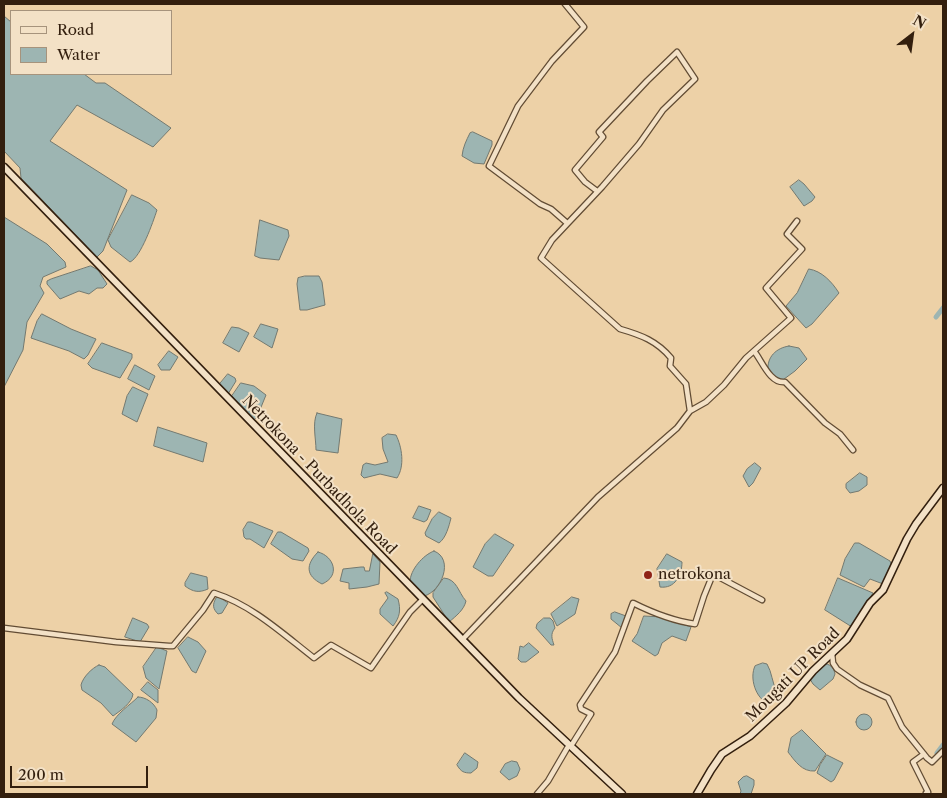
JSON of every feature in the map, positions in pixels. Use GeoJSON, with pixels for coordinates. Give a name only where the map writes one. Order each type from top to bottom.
{"type":"FeatureCollection","features":[{"type":"Feature","properties":{"kind":"main road","name":"Netrokona - Purbadhola Road"},"geometry":{"type":"LineString","coordinates":[[4,167],[519,698],[622,794]]}},
{"type":"Feature","properties":{"kind":"main road","name":"Mougati UP Road"},"geometry":{"type":"LineString","coordinates":[[697,794],[722,754],[750,736],[786,703],[813,671],[847,639],[870,603],[883,590],[907,539],[943,488]]}},
{"type":"Feature","properties":{"kind":"street"},"geometry":{"type":"LineString","coordinates":[[565,4],[584,27],[552,61],[518,106],[489,166],[568,223]]}},
{"type":"Feature","properties":{"kind":"street"},"geometry":{"type":"LineString","coordinates":[[597,191],[585,182],[575,170],[603,137],[599,132],[677,52],[695,79],[663,110],[639,144],[597,191],[552,240],[541,258],[620,329],[637,334],[662,346],[671,358],[670,366],[686,384],[690,411]]}},
{"type":"Feature","properties":{"kind":"street"},"geometry":{"type":"LineString","coordinates":[[462,640],[598,498],[677,428],[690,411],[706,402],[724,385],[746,358],[791,318],[766,288],[802,249],[787,234],[797,221]]}},
{"type":"Feature","properties":{"kind":"street"},"geometry":{"type":"LineString","coordinates":[[754,351],[773,379],[780,383],[785,382],[825,423],[840,434],[854,450]]}},
{"type":"Feature","properties":{"kind":"street"},"geometry":{"type":"LineString","coordinates":[[537,794],[548,782],[591,714],[580,705],[615,652],[633,603],[661,615],[696,624],[713,574],[762,600]]}},
{"type":"Feature","properties":{"kind":"street"},"geometry":{"type":"LineString","coordinates":[[4,628],[116,642],[173,646],[204,610],[214,593],[229,598],[251,611],[314,658],[331,645],[371,668],[410,612],[423,599]]}},
{"type":"Feature","properties":{"kind":"street"},"geometry":{"type":"LineString","coordinates":[[832,653],[836,669],[860,685],[888,698],[898,722],[932,762],[943,751]]}},
{"type":"Feature","properties":{"kind":"street"},"geometry":{"type":"LineString","coordinates":[[924,754],[913,762],[928,792],[927,794]]}},
{"type":"Feature","properties":{"kind":"water"},"geometry":{"type":"Polygon","coordinates":[[[4,16],[10,21],[10,75],[85,75],[96,83],[105,83],[171,128],[153,147],[77,105],[50,141],[127,190],[103,251],[97,257],[21,178],[20,168],[4,151],[4,16]]]}},
{"type":"Feature","properties":{"kind":"water"},"geometry":{"type":"Polygon","coordinates":[[[473,132],[492,141],[484,164],[474,163],[462,156],[467,139],[470,133],[473,132]]]}},
{"type":"Feature","properties":{"kind":"water"},"geometry":{"type":"Polygon","coordinates":[[[799,180],[815,197],[804,206],[790,187],[799,180]]]}},
{"type":"Feature","properties":{"kind":"water"},"geometry":{"type":"Polygon","coordinates":[[[132,195],[149,203],[157,210],[142,247],[130,262],[111,247],[108,240],[132,195]]]}},
{"type":"Feature","properties":{"kind":"water"},"geometry":{"type":"Polygon","coordinates":[[[4,217],[47,244],[65,262],[66,267],[43,277],[40,286],[44,293],[27,322],[23,350],[4,387],[4,217]]]}},
{"type":"Feature","properties":{"kind":"water"},"geometry":{"type":"Polygon","coordinates":[[[260,220],[288,230],[289,236],[279,260],[255,256],[260,220]]]}},
{"type":"Feature","properties":{"kind":"water"},"geometry":{"type":"Polygon","coordinates":[[[91,266],[98,270],[107,284],[103,288],[97,288],[89,294],[79,291],[60,299],[47,284],[47,281],[51,279],[91,266]]]}},
{"type":"Feature","properties":{"kind":"water"},"geometry":{"type":"Polygon","coordinates":[[[809,269],[818,272],[826,278],[839,293],[812,324],[806,328],[786,306],[797,293],[809,269]]]}},
{"type":"Feature","properties":{"kind":"water"},"geometry":{"type":"Polygon","coordinates":[[[319,276],[322,282],[325,305],[300,310],[297,284],[298,278],[319,276]]]}},
{"type":"Feature","properties":{"kind":"water"},"geometry":{"type":"Polygon","coordinates":[[[42,314],[96,339],[88,355],[84,359],[69,351],[31,338],[37,321],[42,314]]]}},
{"type":"Feature","properties":{"kind":"water"},"geometry":{"type":"Polygon","coordinates":[[[261,324],[278,329],[272,348],[254,337],[261,324]]]}},
{"type":"Feature","properties":{"kind":"water"},"geometry":{"type":"Polygon","coordinates":[[[232,327],[249,333],[239,352],[223,343],[232,327]]]}},
{"type":"Feature","properties":{"kind":"water"},"geometry":{"type":"Polygon","coordinates":[[[102,343],[132,354],[132,358],[120,378],[92,368],[88,364],[102,343]]]}},
{"type":"Feature","properties":{"kind":"water"},"geometry":{"type":"Polygon","coordinates":[[[789,346],[799,348],[807,359],[780,382],[768,370],[769,361],[776,351],[789,346]]]}},
{"type":"Feature","properties":{"kind":"water"},"geometry":{"type":"Polygon","coordinates":[[[169,351],[178,357],[170,370],[161,370],[158,365],[169,351]]]}},
{"type":"Feature","properties":{"kind":"water"},"geometry":{"type":"Polygon","coordinates":[[[135,365],[155,376],[149,390],[128,379],[135,365]]]}},
{"type":"Feature","properties":{"kind":"water"},"geometry":{"type":"Polygon","coordinates":[[[228,374],[235,378],[236,381],[228,394],[219,385],[228,374]]]}},
{"type":"Feature","properties":{"kind":"water"},"geometry":{"type":"Polygon","coordinates":[[[241,383],[254,386],[266,395],[254,420],[232,396],[241,383]]]}},
{"type":"Feature","properties":{"kind":"water"},"geometry":{"type":"Polygon","coordinates":[[[133,387],[148,394],[137,422],[122,414],[127,396],[133,387]]]}},
{"type":"Feature","properties":{"kind":"water"},"geometry":{"type":"Polygon","coordinates":[[[317,413],[342,419],[338,453],[316,450],[314,426],[317,413]]]}},
{"type":"Feature","properties":{"kind":"water"},"geometry":{"type":"Polygon","coordinates":[[[158,427],[207,443],[203,462],[154,446],[158,427]]]}},
{"type":"Feature","properties":{"kind":"water"},"geometry":{"type":"Polygon","coordinates":[[[388,434],[396,435],[400,445],[402,462],[400,473],[397,478],[380,474],[364,478],[361,475],[363,465],[366,463],[375,465],[388,462],[383,449],[382,438],[388,434]]]}},
{"type":"Feature","properties":{"kind":"water"},"geometry":{"type":"Polygon","coordinates":[[[755,463],[761,468],[749,487],[743,476],[747,469],[755,463]]]}},
{"type":"Feature","properties":{"kind":"water"},"geometry":{"type":"Polygon","coordinates":[[[860,473],[867,477],[867,485],[859,491],[850,493],[846,488],[846,484],[860,473]]]}},
{"type":"Feature","properties":{"kind":"water"},"geometry":{"type":"Polygon","coordinates":[[[419,506],[431,510],[427,520],[424,522],[413,518],[419,506]]]}},
{"type":"Feature","properties":{"kind":"water"},"geometry":{"type":"Polygon","coordinates":[[[439,512],[451,518],[445,535],[439,543],[426,536],[425,533],[432,519],[439,512]]]}},
{"type":"Feature","properties":{"kind":"water"},"geometry":{"type":"Polygon","coordinates":[[[248,522],[273,531],[264,548],[244,537],[243,530],[248,522]]]}},
{"type":"Feature","properties":{"kind":"water"},"geometry":{"type":"Polygon","coordinates":[[[278,532],[308,548],[309,551],[303,561],[292,559],[271,544],[278,532]]]}},
{"type":"Feature","properties":{"kind":"water"},"geometry":{"type":"Polygon","coordinates":[[[495,534],[514,545],[493,576],[488,576],[473,567],[485,544],[495,534]]]}},
{"type":"Feature","properties":{"kind":"water"},"geometry":{"type":"Polygon","coordinates":[[[855,543],[859,543],[890,561],[891,564],[883,584],[870,579],[864,587],[840,575],[845,559],[855,543]]]}},
{"type":"Feature","properties":{"kind":"water"},"geometry":{"type":"Polygon","coordinates":[[[434,551],[444,561],[445,568],[436,588],[424,596],[410,582],[411,577],[418,564],[434,551]]]}},
{"type":"Feature","properties":{"kind":"water"},"geometry":{"type":"Polygon","coordinates":[[[318,552],[324,554],[333,566],[332,576],[322,584],[310,574],[309,570],[311,561],[318,552]]]}},
{"type":"Feature","properties":{"kind":"water"},"geometry":{"type":"Polygon","coordinates":[[[373,554],[380,562],[379,584],[349,589],[349,583],[340,581],[343,569],[364,567],[365,571],[369,571],[373,554]]]}},
{"type":"Feature","properties":{"kind":"water"},"geometry":{"type":"Polygon","coordinates":[[[667,554],[682,562],[681,572],[677,580],[670,586],[660,587],[657,569],[667,554]]]}},
{"type":"Feature","properties":{"kind":"water"},"geometry":{"type":"Polygon","coordinates":[[[191,573],[207,577],[208,589],[196,591],[185,586],[191,573]]]}},
{"type":"Feature","properties":{"kind":"water"},"geometry":{"type":"Polygon","coordinates":[[[444,578],[455,583],[466,601],[462,610],[449,622],[433,597],[433,593],[444,578]]]}},
{"type":"Feature","properties":{"kind":"water"},"geometry":{"type":"Polygon","coordinates":[[[838,578],[873,593],[852,627],[825,610],[838,578]]]}},
{"type":"Feature","properties":{"kind":"water"},"geometry":{"type":"Polygon","coordinates":[[[387,592],[398,599],[399,603],[400,610],[393,626],[380,614],[380,609],[388,598],[385,593],[387,592]]]}},
{"type":"Feature","properties":{"kind":"water"},"geometry":{"type":"Polygon","coordinates":[[[219,597],[228,603],[222,613],[218,614],[214,609],[214,605],[216,598],[219,597]]]}},
{"type":"Feature","properties":{"kind":"water"},"geometry":{"type":"Polygon","coordinates":[[[572,597],[579,599],[575,614],[557,626],[551,614],[572,597]]]}},
{"type":"Feature","properties":{"kind":"water"},"geometry":{"type":"Polygon","coordinates":[[[615,612],[626,616],[622,628],[611,619],[611,614],[615,612]]]}},
{"type":"Feature","properties":{"kind":"water"},"geometry":{"type":"Polygon","coordinates":[[[644,616],[662,617],[691,627],[686,641],[672,636],[662,643],[658,654],[655,656],[632,641],[644,616]]]}},
{"type":"Feature","properties":{"kind":"water"},"geometry":{"type":"Polygon","coordinates":[[[133,618],[147,624],[149,627],[140,642],[125,637],[133,618]]]}},
{"type":"Feature","properties":{"kind":"water"},"geometry":{"type":"Polygon","coordinates":[[[544,618],[550,618],[553,621],[555,628],[552,632],[554,645],[551,645],[536,628],[537,624],[544,618]]]}},
{"type":"Feature","properties":{"kind":"water"},"geometry":{"type":"Polygon","coordinates":[[[188,637],[198,642],[206,651],[196,673],[192,671],[178,648],[188,637]]]}},
{"type":"Feature","properties":{"kind":"water"},"geometry":{"type":"Polygon","coordinates":[[[529,643],[539,652],[526,662],[521,662],[518,659],[520,646],[523,647],[529,643]]]}},
{"type":"Feature","properties":{"kind":"water"},"geometry":{"type":"Polygon","coordinates":[[[157,647],[167,651],[159,689],[146,678],[143,667],[157,647]]]}},
{"type":"Feature","properties":{"kind":"water"},"geometry":{"type":"Polygon","coordinates":[[[763,663],[769,667],[777,692],[768,703],[757,693],[753,682],[755,666],[763,663]]]}},
{"type":"Feature","properties":{"kind":"water"},"geometry":{"type":"Polygon","coordinates":[[[823,664],[831,666],[835,674],[833,679],[820,690],[810,679],[823,664]]]}},
{"type":"Feature","properties":{"kind":"water"},"geometry":{"type":"Polygon","coordinates":[[[99,665],[105,667],[133,694],[128,704],[113,716],[101,703],[82,690],[81,685],[84,679],[99,665]]]}},
{"type":"Feature","properties":{"kind":"water"},"geometry":{"type":"Polygon","coordinates":[[[148,682],[158,690],[158,703],[141,690],[148,682]]]}},
{"type":"Feature","properties":{"kind":"water"},"geometry":{"type":"Polygon","coordinates":[[[138,697],[149,701],[157,710],[156,718],[136,742],[112,724],[120,713],[138,697]]]}},
{"type":"Feature","properties":{"kind":"water"},"geometry":{"type":"Polygon","coordinates":[[[864,714],[872,722],[864,730],[856,722],[864,714]]]}},
{"type":"Feature","properties":{"kind":"water"},"geometry":{"type":"Polygon","coordinates":[[[802,730],[826,754],[815,771],[803,768],[788,752],[791,738],[802,730]]]}},
{"type":"Feature","properties":{"kind":"water"},"geometry":{"type":"Polygon","coordinates":[[[465,753],[478,762],[477,768],[471,773],[463,772],[457,765],[465,753]]]}},
{"type":"Feature","properties":{"kind":"water"},"geometry":{"type":"Polygon","coordinates":[[[827,755],[843,763],[831,782],[817,773],[827,755]]]}},
{"type":"Feature","properties":{"kind":"water"},"geometry":{"type":"Polygon","coordinates":[[[512,761],[517,762],[520,769],[517,776],[509,780],[500,772],[505,764],[512,761]]]}},
{"type":"Feature","properties":{"kind":"water"},"geometry":{"type":"Polygon","coordinates":[[[747,776],[754,780],[751,794],[740,794],[738,782],[747,776]]]}},
{"type":"Feature","properties":{"kind":"waterway"},"geometry":{"type":"LineString","coordinates":[[936,317],[943,308]]}},
{"type":"Feature","properties":{"kind":"waterway"},"geometry":{"type":"LineString","coordinates":[[937,753],[943,745]]}},
{"type":"Feature","properties":{"kind":"place","name":"netrokona"},"geometry":{"type":"Point","coordinates":[648,575]}}]}
